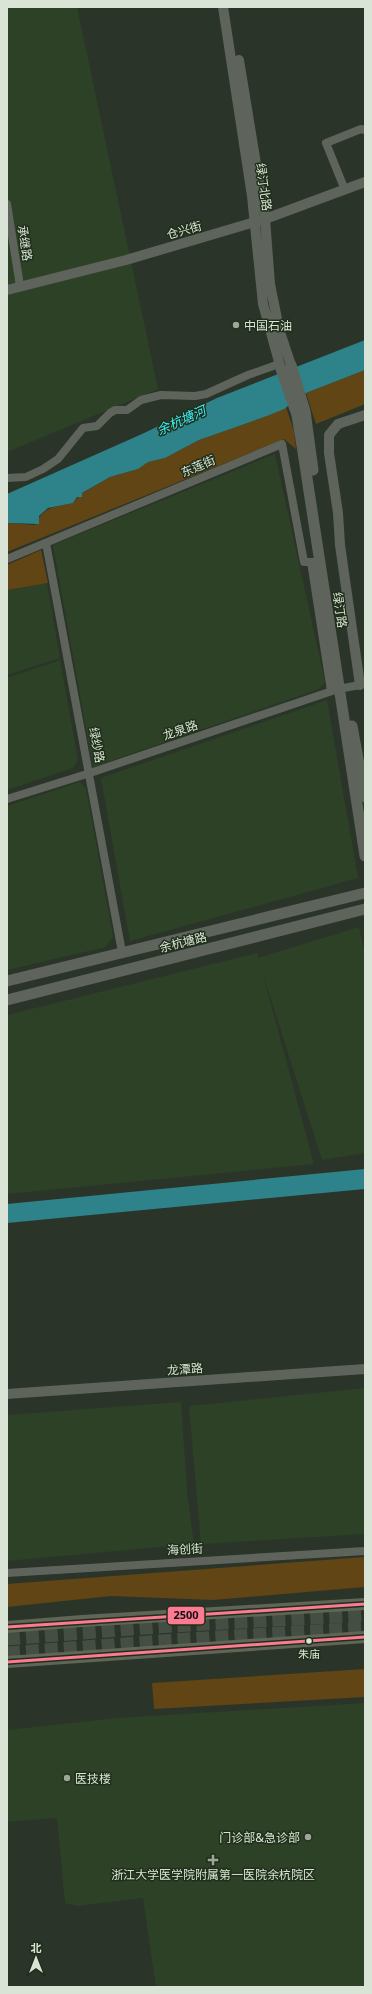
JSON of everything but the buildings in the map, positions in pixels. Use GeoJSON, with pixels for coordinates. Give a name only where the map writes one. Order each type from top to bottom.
{"type":"FeatureCollection","features":[{"type":"Feature","properties":{"kind":"main road","name":"绿汀路"},"geometry":{"type":"LineString","coordinates":[[283,366],[301,413],[338,689],[365,797]]}},
{"type":"Feature","properties":{"kind":"main road","name":"绿汀路"},"geometry":{"type":"LineString","coordinates":[[301,413],[315,562],[338,689],[365,856]]}},
{"type":"Feature","properties":{"kind":"main road","name":"余杭塘路"},"geometry":{"type":"LineString","coordinates":[[7,981],[365,893]]}},
{"type":"Feature","properties":{"kind":"main road","name":"余杭塘路"},"geometry":{"type":"LineString","coordinates":[[7,1000],[365,909]]}},
{"type":"Feature","properties":{"kind":"main road"},"geometry":{"type":"LineString","coordinates":[[7,1627],[365,1604]]}},
{"type":"Feature","properties":{"kind":"main road"},"geometry":{"type":"LineString","coordinates":[[7,1662],[365,1637]]}},
{"type":"Feature","properties":{"kind":"street","name":"绿汀北路"},"geometry":{"type":"LineString","coordinates":[[223,7],[279,329],[283,366]]}},
{"type":"Feature","properties":{"kind":"street","name":"绿汀北路"},"geometry":{"type":"LineString","coordinates":[[230,7],[260,221]]}},
{"type":"Feature","properties":{"kind":"street"},"geometry":{"type":"LineString","coordinates":[[345,190],[326,143],[362,129],[365,130]]}},
{"type":"Feature","properties":{"kind":"street","name":"仓兴街"},"geometry":{"type":"LineString","coordinates":[[7,290],[126,260],[260,221],[365,182]]}},
{"type":"Feature","properties":{"kind":"street","name":"承继路"},"geometry":{"type":"LineString","coordinates":[[7,204],[20,286]]}},
{"type":"Feature","properties":{"kind":"street"},"geometry":{"type":"LineString","coordinates":[[7,478],[26,477],[58,460],[83,428],[97,426],[115,410],[127,410],[141,400],[161,395],[195,396],[206,394],[248,375],[283,366]]}},
{"type":"Feature","properties":{"kind":"street"},"geometry":{"type":"LineString","coordinates":[[360,685],[340,545],[338,513],[328,453],[330,435],[338,424],[365,415]]}},
{"type":"Feature","properties":{"kind":"street","name":"东莲街"},"geometry":{"type":"LineString","coordinates":[[7,559],[282,444],[304,562],[315,562]]}},
{"type":"Feature","properties":{"kind":"street","name":"绿纱路"},"geometry":{"type":"LineString","coordinates":[[46,543],[90,773],[122,952]]}},
{"type":"Feature","properties":{"kind":"street","name":"龙泉路"},"geometry":{"type":"LineString","coordinates":[[7,799],[90,773],[338,689],[360,685]]}},
{"type":"Feature","properties":{"kind":"street","name":"龙潭路"},"geometry":{"type":"LineString","coordinates":[[7,1394],[365,1369]]}},
{"type":"Feature","properties":{"kind":"street","name":"海创街"},"geometry":{"type":"LineString","coordinates":[[7,1573],[365,1551]]}},
{"type":"Feature","properties":{"kind":"shaded area"},"geometry":{"type":"Polygon","coordinates":[[[7,7],[77,7],[158,389],[7,452],[7,7]]]}},
{"type":"Feature","properties":{"kind":"shaded area"},"geometry":{"type":"Polygon","coordinates":[[[365,370],[365,404],[316,424],[306,393],[365,370]]]}},
{"type":"Feature","properties":{"kind":"shaded area"},"geometry":{"type":"Polygon","coordinates":[[[286,407],[294,431],[296,449],[284,439],[7,552],[7,523],[35,525],[42,514],[50,508],[73,503],[81,494],[110,477],[138,469],[147,462],[165,458],[199,440],[267,416],[286,407]]]}},
{"type":"Feature","properties":{"kind":"shaded area"},"geometry":{"type":"Polygon","coordinates":[[[275,454],[325,682],[319,689],[93,767],[53,545],[275,454]]]}},
{"type":"Feature","properties":{"kind":"shaded area"},"geometry":{"type":"Polygon","coordinates":[[[41,550],[48,583],[7,590],[7,565],[41,550]]]}},
{"type":"Feature","properties":{"kind":"shaded area"},"geometry":{"type":"Polygon","coordinates":[[[47,583],[60,658],[7,675],[7,590],[47,583]]]}},
{"type":"Feature","properties":{"kind":"shaded area"},"geometry":{"type":"Polygon","coordinates":[[[60,660],[78,760],[73,768],[7,790],[7,678],[60,660]]]}},
{"type":"Feature","properties":{"kind":"shaded area"},"geometry":{"type":"Polygon","coordinates":[[[327,700],[358,878],[130,941],[101,778],[327,700]]]}},
{"type":"Feature","properties":{"kind":"shaded area"},"geometry":{"type":"Polygon","coordinates":[[[80,782],[86,789],[113,936],[106,947],[7,970],[7,806],[80,782]]]}},
{"type":"Feature","properties":{"kind":"shaded area"},"geometry":{"type":"Polygon","coordinates":[[[359,927],[365,954],[365,1153],[322,1160],[262,971],[314,1164],[7,1194],[7,1015],[257,953],[258,958],[359,927]]]}},
{"type":"Feature","properties":{"kind":"shaded area"},"geometry":{"type":"Polygon","coordinates":[[[365,1388],[365,1534],[201,1544],[189,1406],[365,1388]]]}},
{"type":"Feature","properties":{"kind":"shaded area"},"geometry":{"type":"Polygon","coordinates":[[[181,1402],[187,1491],[194,1544],[7,1561],[7,1415],[181,1402]]]}},
{"type":"Feature","properties":{"kind":"shaded area"},"geometry":{"type":"Polygon","coordinates":[[[365,1557],[365,1587],[213,1600],[111,1596],[7,1607],[7,1584],[365,1557]]]}},
{"type":"Feature","properties":{"kind":"shaded area"},"geometry":{"type":"Polygon","coordinates":[[[365,1669],[365,1697],[154,1709],[152,1683],[365,1669]]]}},
{"type":"Feature","properties":{"kind":"shaded area","name":"浙江大学医学院附属第一医院余杭院区"},"geometry":{"type":"Polygon","coordinates":[[[365,1703],[365,1987],[156,1987],[143,1898],[77,1906],[65,1903],[57,1818],[7,1822],[7,1730],[118,1718],[365,1703]]]}},
{"type":"Feature","properties":{"kind":"water","name":"余杭塘河"},"geometry":{"type":"Polygon","coordinates":[[[365,340],[365,370],[306,393],[284,409],[199,440],[165,458],[148,462],[138,469],[110,477],[82,493],[82,497],[77,497],[73,503],[48,508],[39,516],[39,524],[7,523],[7,494],[142,434],[217,398],[365,340]]]}},
{"type":"Feature","properties":{"kind":"water"},"geometry":{"type":"Polygon","coordinates":[[[365,1169],[365,1189],[7,1223],[7,1204],[365,1169]]]}},
{"type":"Feature","properties":{"kind":"tunnel"},"geometry":{"type":"LineString","coordinates":[[7,1639],[172,1626],[365,1615]]}},
{"type":"Feature","properties":{"kind":"tunnel"},"geometry":{"type":"LineString","coordinates":[[7,1653],[187,1639],[365,1628]]}},
{"type":"Feature","properties":{"kind":"transit line","name":"2500"},"geometry":{"type":"LineString","coordinates":[[7,1627],[365,1604]]}},
{"type":"Feature","properties":{"kind":"transit line","name":"2500"},"geometry":{"type":"LineString","coordinates":[[7,1662],[365,1637]]}},
{"type":"Feature","properties":{"kind":"place","name":"中国石油"},"geometry":{"type":"Point","coordinates":[236,325]}},
{"type":"Feature","properties":{"kind":"place","name":"朱庙"},"geometry":{"type":"Point","coordinates":[309,1641]}},
{"type":"Feature","properties":{"kind":"place","name":"医技楼"},"geometry":{"type":"Point","coordinates":[67,1778]}},
{"type":"Feature","properties":{"kind":"place","name":"门诊部&急诊部"},"geometry":{"type":"Point","coordinates":[308,1837]}},
{"type":"Feature","properties":{"kind":"place","name":"浙江大学医学院附属第一医院余杭院区"},"geometry":{"type":"Point","coordinates":[213,1860]}}]}
